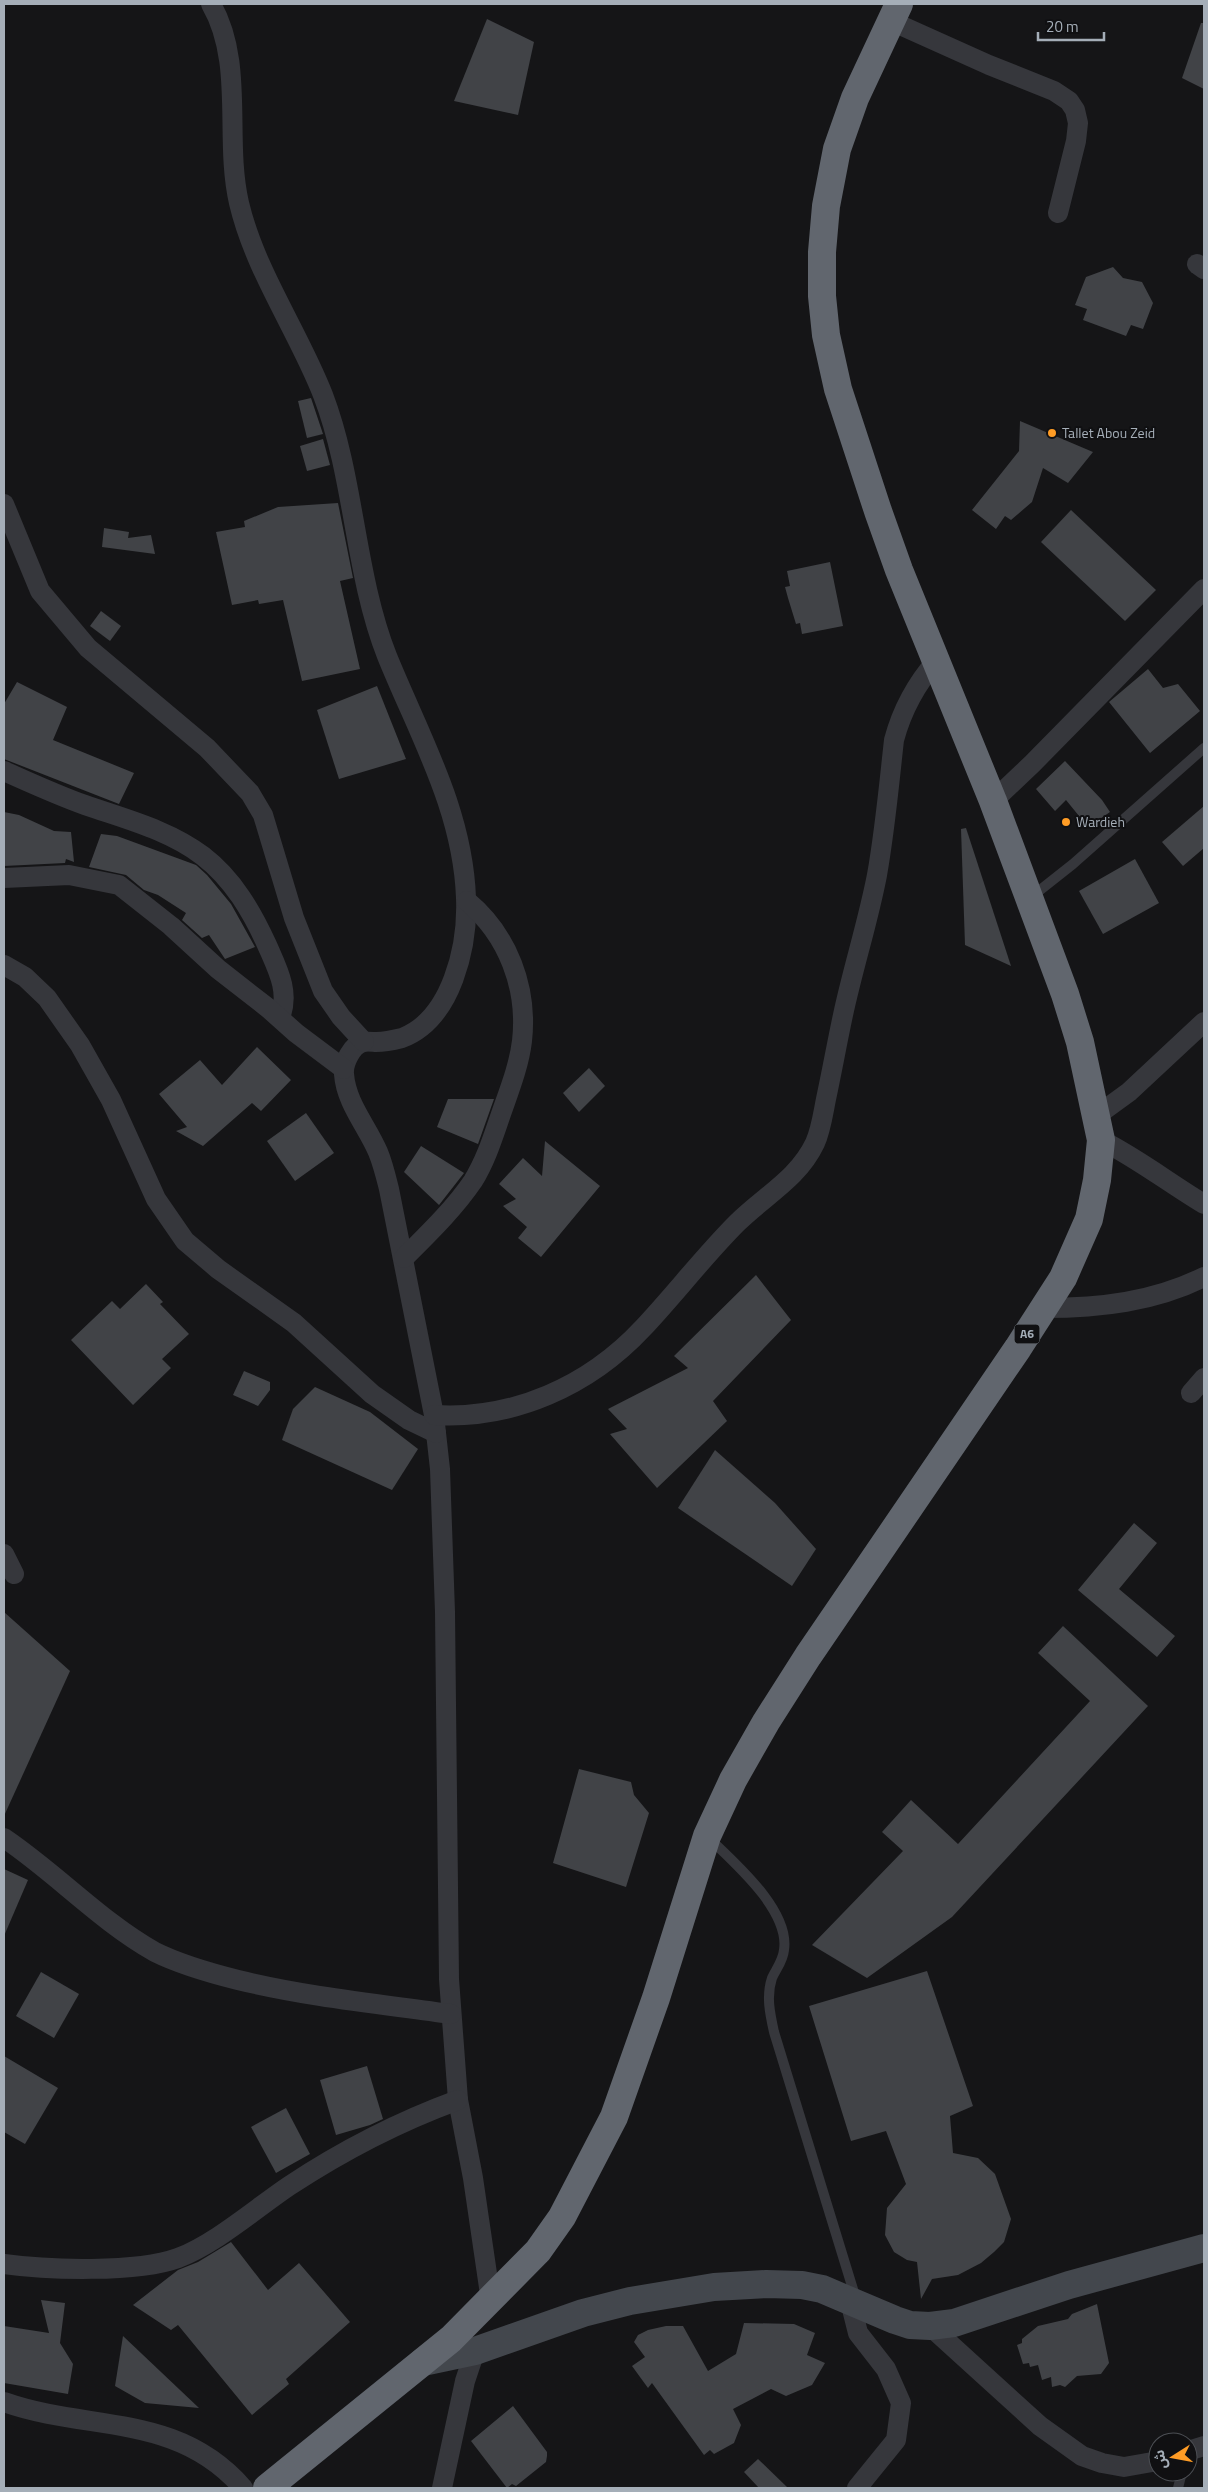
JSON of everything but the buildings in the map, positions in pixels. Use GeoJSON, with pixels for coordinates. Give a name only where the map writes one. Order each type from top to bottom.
{"type":"FeatureCollection","features":[{"type":"Feature","properties":{"kind":"highway","name":"A6"},"geometry":{"type":"LineString","coordinates":[[267,2488],[423,2362],[490,2301],[538,2251],[562,2217],[614,2117],[656,1998],[707,1836],[733,1780],[781,1697],[1044,1308],[1063,1278],[1089,1220],[1098,1180],[1098,1128],[1088,1073],[1074,1026],[993,801],[899,570],[841,398],[826,335],[822,296],[822,252],[826,206],[837,149],[856,98],[895,12]]}},
{"type":"Feature","properties":{"kind":"street"},"geometry":{"type":"LineString","coordinates":[[211,4],[220,20],[226,38],[230,70],[234,174],[240,205],[252,240],[323,396],[338,442],[366,587],[375,619],[387,655],[431,757],[454,820],[463,858],[467,901],[464,935],[457,970],[444,1001],[433,1018],[422,1028],[399,1039],[383,1042],[364,1042],[351,1053],[344,1069],[350,1098],[382,1165],[404,1258],[435,1424],[443,1513],[449,1979],[458,2100],[476,2196],[490,2301]]}},
{"type":"Feature","properties":{"kind":"street"},"geometry":{"type":"LineString","coordinates":[[895,12],[997,68],[1054,91],[1069,101],[1075,110],[1078,124],[1076,141],[1058,213]]}},
{"type":"Feature","properties":{"kind":"street"},"geometry":{"type":"LineString","coordinates":[[4,504],[40,591],[88,648],[207,748],[250,793],[263,815],[294,918],[323,991],[341,1017],[364,1042]]}},
{"type":"Feature","properties":{"kind":"street"},"geometry":{"type":"LineString","coordinates":[[993,801],[1204,590]]}},
{"type":"Feature","properties":{"kind":"street"},"geometry":{"type":"LineString","coordinates":[[4,965],[25,978],[47,998],[80,1045],[112,1100],[156,1199],[185,1241],[218,1269],[294,1323],[372,1394],[409,1420],[435,1424],[459,1416],[497,1411],[542,1398],[592,1372],[643,1328],[738,1222],[797,1171],[807,1158],[815,1142],[821,1122],[876,877],[894,740],[899,722],[915,689],[937,660]]}},
{"type":"Feature","properties":{"kind":"street"},"geometry":{"type":"LineString","coordinates":[[4,771],[59,796],[166,834],[204,857],[230,882],[262,934],[282,982],[284,1002],[280,1018]]}},
{"type":"Feature","properties":{"kind":"street"},"geometry":{"type":"LineString","coordinates":[[4,878],[69,875],[120,885],[171,926],[218,969],[296,1033],[344,1069]]}},
{"type":"Feature","properties":{"kind":"street"},"geometry":{"type":"LineString","coordinates":[[404,1258],[458,1199],[483,1164],[509,1090],[522,1041],[520,997],[515,969],[506,948],[491,926],[467,901]]}},
{"type":"Feature","properties":{"kind":"street"},"geometry":{"type":"LineString","coordinates":[[1204,1022],[1129,1092],[1098,1128],[1128,1154],[1167,1182],[1204,1204]]}},
{"type":"Feature","properties":{"kind":"street"},"geometry":{"type":"LineString","coordinates":[[1044,1308],[1083,1308],[1138,1301],[1166,1294],[1204,1277]]}},
{"type":"Feature","properties":{"kind":"street"},"geometry":{"type":"LineString","coordinates":[[1191,1393],[1204,1378]]}},
{"type":"Feature","properties":{"kind":"street"},"geometry":{"type":"LineString","coordinates":[[4,1554],[14,1574]]}},
{"type":"Feature","properties":{"kind":"street"},"geometry":{"type":"LineString","coordinates":[[4,1838],[121,1928],[156,1952],[206,1972],[277,1990],[452,2014]]}},
{"type":"Feature","properties":{"kind":"street"},"geometry":{"type":"LineString","coordinates":[[4,2264],[117,2268],[175,2259],[208,2242],[290,2185],[358,2144],[426,2112],[458,2100]]}},
{"type":"Feature","properties":{"kind":"street"},"geometry":{"type":"LineString","coordinates":[[423,2362],[475,2351],[583,2313],[640,2299],[714,2287],[766,2284],[802,2285],[822,2289],[895,2320],[930,2326],[954,2322],[1069,2285],[1204,2248]]}},
{"type":"Feature","properties":{"kind":"street"},"geometry":{"type":"LineString","coordinates":[[854,2303],[858,2333],[886,2369],[901,2403],[896,2440],[857,2488]]}},
{"type":"Feature","properties":{"kind":"street"},"geometry":{"type":"LineString","coordinates":[[930,2326],[1040,2426],[1082,2456],[1102,2463],[1124,2467],[1148,2463]]}},
{"type":"Feature","properties":{"kind":"street"},"geometry":{"type":"LineString","coordinates":[[442,2488],[465,2380],[475,2351]]}},
{"type":"Feature","properties":{"kind":"street"},"geometry":{"type":"LineString","coordinates":[[4,2402],[32,2412],[126,2426],[169,2437],[191,2446],[214,2460],[243,2488]]}},
{"type":"Feature","properties":{"kind":"lane"},"geometry":{"type":"LineString","coordinates":[[1029,899],[1080,858],[1204,748]]}},
{"type":"Feature","properties":{"kind":"lane"},"geometry":{"type":"LineString","coordinates":[[707,1836],[751,1881],[782,1926],[784,1951],[772,1980],[770,2011],[774,2032],[854,2303]]}},
{"type":"Feature","properties":{"kind":"place","name":"Tallet Abou Zeid"},"geometry":{"type":"Point","coordinates":[1052,433]}},
{"type":"Feature","properties":{"kind":"place","name":"Wardieh"},"geometry":{"type":"Point","coordinates":[1066,822]}}]}
